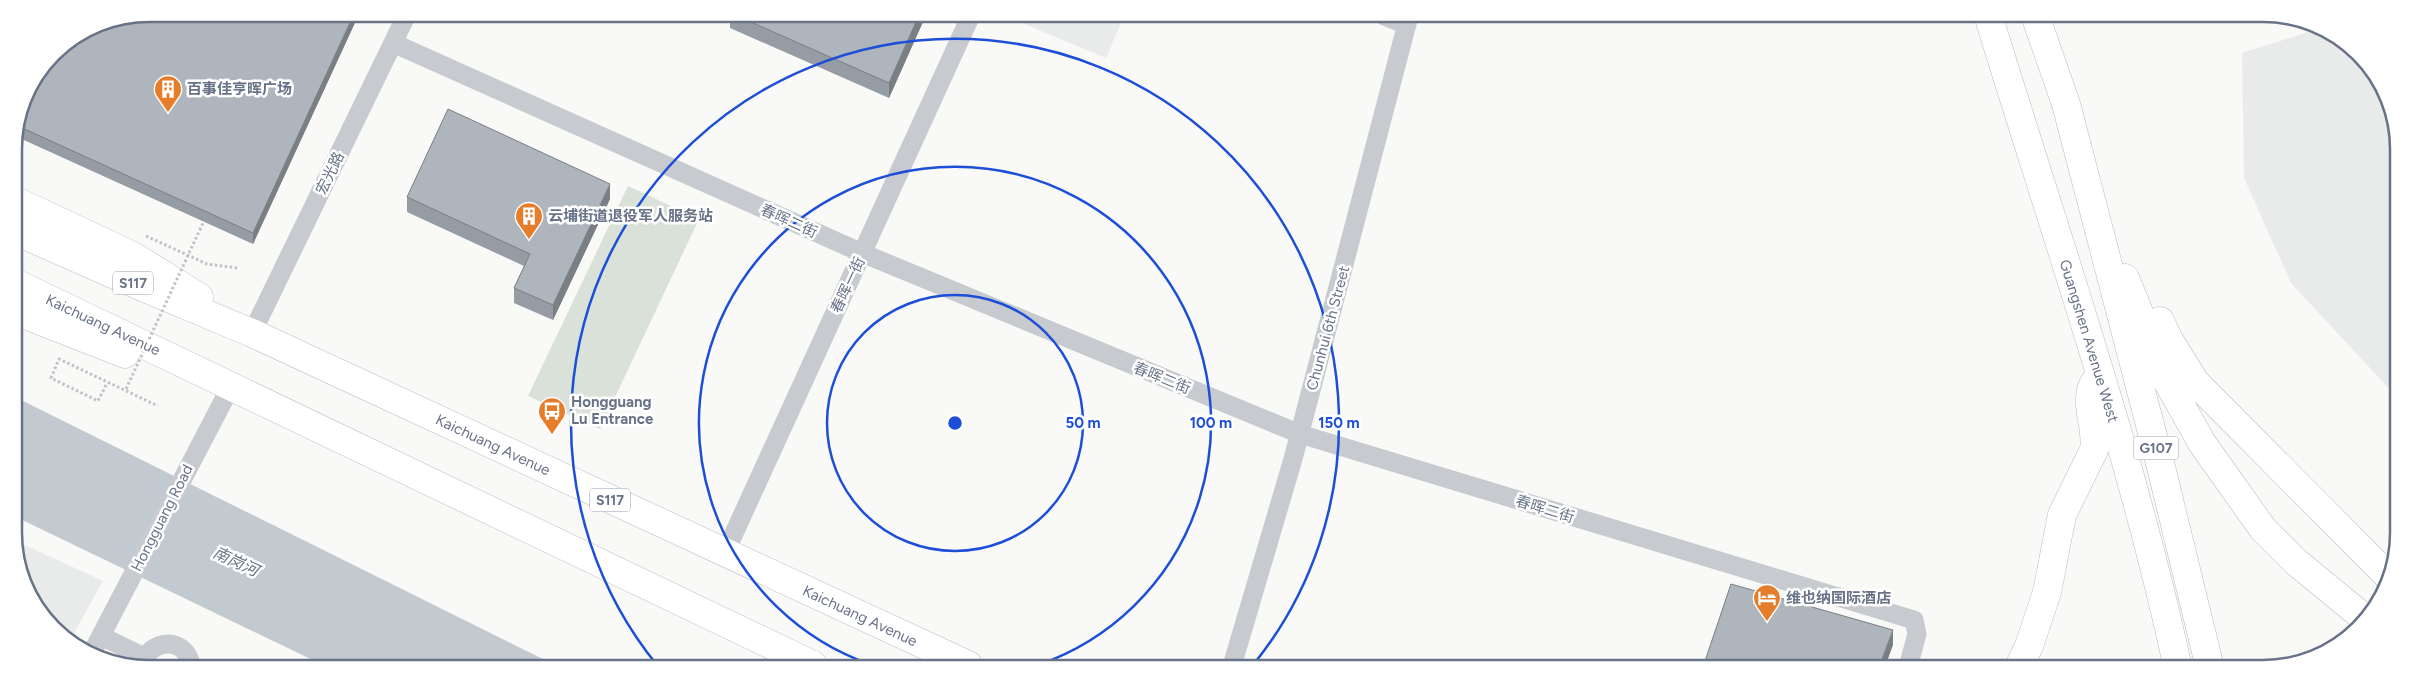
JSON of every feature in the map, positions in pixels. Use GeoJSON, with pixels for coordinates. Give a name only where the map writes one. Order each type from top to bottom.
{"type":"FeatureCollection","features":[{"type":"Feature","properties":{"kind":"main road","name":"Guangshen Avenue West"},"geometry":{"type":"LineString","coordinates":[[1990,22],[2099,373],[2158,575],[2176,659]]}},
{"type":"Feature","properties":{"kind":"main road","name":"G107"},"geometry":{"type":"LineString","coordinates":[[2037,22],[2066,104],[2100,229],[2164,476],[2208,659]]}},
{"type":"Feature","properties":{"kind":"main road"},"geometry":{"type":"LineString","coordinates":[[23,204],[133,256],[252,333]]}},
{"type":"Feature","properties":{"kind":"main road"},"geometry":{"type":"LineString","coordinates":[[2100,229],[2135,269],[2168,340],[2195,382],[2383,571]]}},
{"type":"Feature","properties":{"kind":"main road"},"geometry":{"type":"LineString","coordinates":[[2100,229],[2133,292],[2166,379],[2202,443],[2263,529],[2302,567],[2359,614]]}},
{"type":"Feature","properties":{"kind":"main road","name":"Kaichuang Avenue"},"geometry":{"type":"LineString","coordinates":[[23,235],[131,283],[252,333],[956,660]]}},
{"type":"Feature","properties":{"kind":"main road","name":"Kaichuang Avenue"},"geometry":{"type":"LineString","coordinates":[[23,287],[802,660]]}},
{"type":"Feature","properties":{"kind":"main road"},"geometry":{"type":"LineString","coordinates":[[23,314],[158,368],[231,386]]}},
{"type":"Feature","properties":{"kind":"main road"},"geometry":{"type":"LineString","coordinates":[[2024,659],[2047,592],[2062,516],[2094,450],[2096,438],[2090,399],[2091,388],[2099,373]]}},
{"type":"Feature","properties":{"kind":"street","name":"宏光路"},"geometry":{"type":"LineString","coordinates":[[252,333],[403,22]]}},
{"type":"Feature","properties":{"kind":"street","name":"春晖一街"},"geometry":{"type":"LineString","coordinates":[[725,554],[968,22]]}},
{"type":"Feature","properties":{"kind":"street","name":"Chunhui 6th Street"},"geometry":{"type":"LineString","coordinates":[[1234,659],[1300,434],[1408,22]]}},
{"type":"Feature","properties":{"kind":"street","name":"春晖二街"},"geometry":{"type":"LineString","coordinates":[[393,43],[862,253],[1300,434],[1914,620],[1917,634],[1910,659]]}},
{"type":"Feature","properties":{"kind":"street","name":"Hongguang Road"},"geometry":{"type":"LineString","coordinates":[[97,643],[231,386]]}},
{"type":"Feature","properties":{"kind":"street"},"geometry":{"type":"LineString","coordinates":[[97,643],[140,659]]}},
{"type":"Feature","properties":{"kind":"street"},"geometry":{"type":"LineString","coordinates":[[144,659],[156,645],[173,644],[187,653],[190,660]]}},
{"type":"Feature","properties":{"kind":"path"},"geometry":{"type":"LineString","coordinates":[[126,389],[203,223]]}},
{"type":"Feature","properties":{"kind":"path"},"geometry":{"type":"LineString","coordinates":[[138,233],[207,264],[237,268]]}},
{"type":"Feature","properties":{"kind":"path"},"geometry":{"type":"LineString","coordinates":[[106,385],[98,401],[51,378],[59,359],[126,389],[158,406]]}},
{"type":"Feature","properties":{"kind":"shaded area"},"geometry":{"type":"Polygon","coordinates":[[[1019,22],[1121,22],[1106,58],[1019,22]]]}},
{"type":"Feature","properties":{"kind":"shaded area"},"geometry":{"type":"Polygon","coordinates":[[[2311,32],[2333,44],[2358,66],[2368,79],[2383,109],[2390,150],[2390,390],[2291,283],[2244,178],[2242,53],[2311,32]]]}},
{"type":"Feature","properties":{"kind":"shaded area"},"geometry":{"type":"Polygon","coordinates":[[[628,186],[699,219],[600,429],[528,396],[628,186]]]}},
{"type":"Feature","properties":{"kind":"shaded area"},"geometry":{"type":"Polygon","coordinates":[[[23,544],[103,581],[73,634],[49,610],[40,596],[29,573],[23,544]]]}},
{"type":"Feature","properties":{"kind":"water","name":"南岗河"},"geometry":{"type":"Polygon","coordinates":[[[22,401],[545,660],[313,660],[22,520],[22,401]]]}},
{"type":"Feature","properties":{"kind":"building","name":"百事佳亨晖广场"},"geometry":{"type":"Polygon","coordinates":[[[150,22],[350,22],[253,233],[25,129],[29,109],[49,72],[66,54],[86,40],[101,32],[125,25],[150,22]]]}},
{"type":"Feature","properties":{"kind":"building"},"geometry":{"type":"Polygon","coordinates":[[[751,22],[916,22],[889,83],[751,22]]]}},
{"type":"Feature","properties":{"kind":"building","name":"云埔街道退役军人服务站"},"geometry":{"type":"Polygon","coordinates":[[[448,109],[610,184],[553,305],[514,288],[530,254],[407,197],[448,109]]]}},
{"type":"Feature","properties":{"kind":"building","name":"维也纳国际酒店"},"geometry":{"type":"Polygon","coordinates":[[[1731,584],[1893,630],[1882,659],[1706,659],[1731,584]]]}},
{"type":"Feature","properties":{"kind":"place","name":"百事佳亨晖广场"},"geometry":{"type":"Point","coordinates":[168,113]}},
{"type":"Feature","properties":{"kind":"place","name":"云埔街道退役军人服务站"},"geometry":{"type":"Point","coordinates":[529,240]}},
{"type":"Feature","properties":{"kind":"place","name":"Hongguang Lu Entrance"},"geometry":{"type":"Point","coordinates":[552,435]}},
{"type":"Feature","properties":{"kind":"place","name":"维也纳国际酒店"},"geometry":{"type":"Point","coordinates":[1767,622]}}]}
